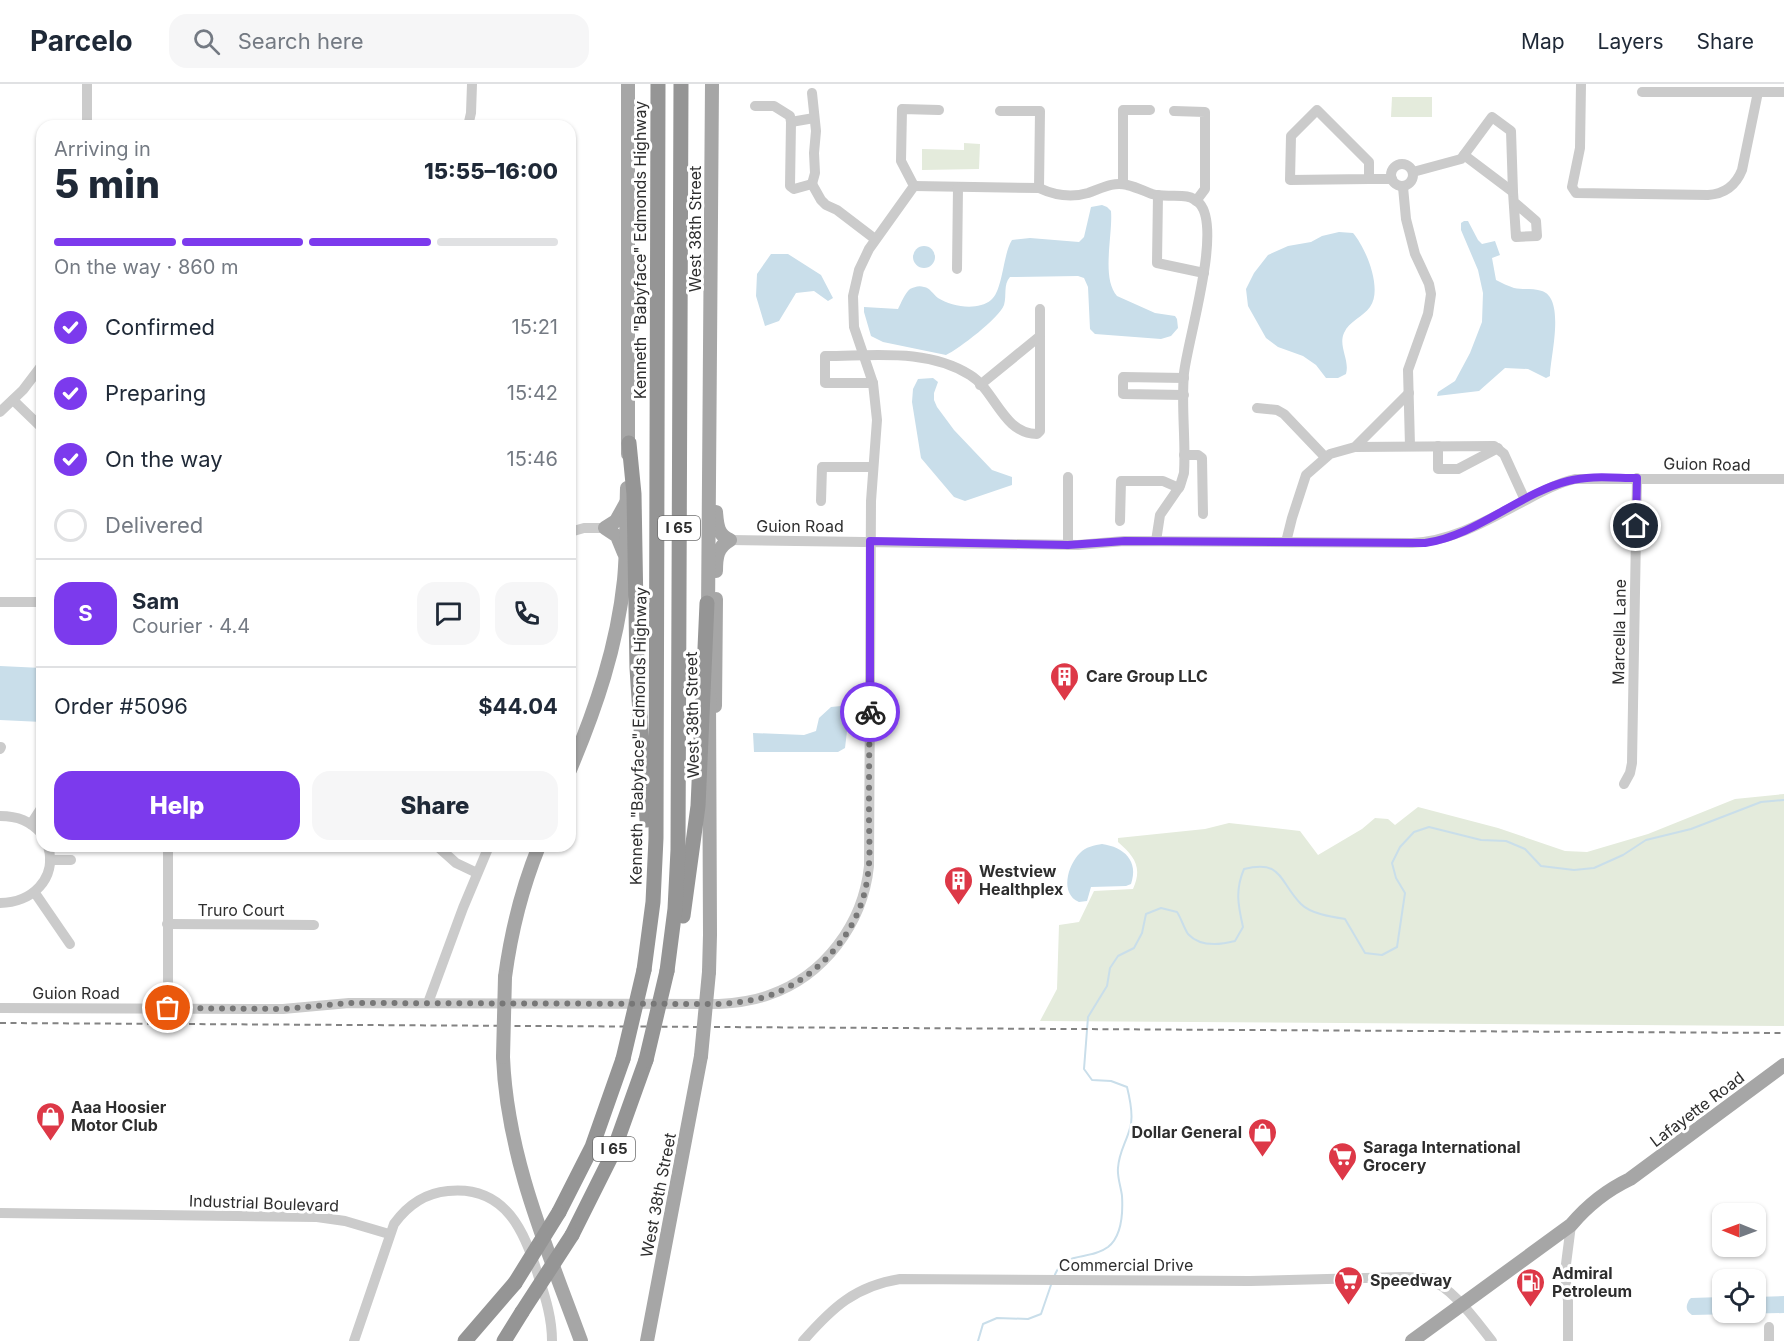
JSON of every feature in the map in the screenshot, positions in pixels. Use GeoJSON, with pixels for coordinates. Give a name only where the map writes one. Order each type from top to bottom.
{"type":"FeatureCollection","features":[{"type":"Feature","properties":{"kind":"highway","name":"Kenneth \"Babyface\" Edmonds Highway"},"geometry":{"type":"LineString","coordinates":[[465,1341],[515,1283],[559,1212],[592,1147],[623,1059],[644,970],[653,902],[657,827],[658,84]]}},
{"type":"Feature","properties":{"kind":"highway","name":"I 65"},"geometry":{"type":"LineString","coordinates":[[504,1341],[572,1235],[612,1155],[645,1060],[667,971],[675,909],[678,850],[681,84]]}},
{"type":"Feature","properties":{"kind":"highway"},"geometry":{"type":"LineString","coordinates":[[629,442],[634,494],[637,668],[653,902]]}},
{"type":"Feature","properties":{"kind":"highway"},"geometry":{"type":"LineString","coordinates":[[667,971],[682,924],[697,813],[707,603]]}},
{"type":"Feature","properties":{"kind":"main road"},"geometry":{"type":"LineString","coordinates":[[576,755],[597,703],[610,662],[622,597],[626,558],[629,442],[628,84]]}},
{"type":"Feature","properties":{"kind":"main road","name":"West 38th Street"},"geometry":{"type":"LineString","coordinates":[[647,1341],[701,1056],[709,972],[710,762],[707,603],[710,465],[711,84]]}},
{"type":"Feature","properties":{"kind":"main road"},"geometry":{"type":"LineString","coordinates":[[710,465],[717,522],[722,535],[730,540],[720,548],[716,562],[715,714],[710,762]]}},
{"type":"Feature","properties":{"kind":"main road"},"geometry":{"type":"LineString","coordinates":[[626,558],[618,538],[604,528],[618,518],[627,501]]}},
{"type":"Feature","properties":{"kind":"main road"},"geometry":{"type":"LineString","coordinates":[[536,852],[519,903],[505,977],[503,1057],[506,1099],[518,1163],[581,1341]]}},
{"type":"Feature","properties":{"kind":"main road","name":"Lafayette Road"},"geometry":{"type":"LineString","coordinates":[[1412,1341],[1571,1225],[1589,1217],[1629,1185],[1630,1179],[1784,1065]]}},
{"type":"Feature","properties":{"kind":"street"},"geometry":{"type":"LineString","coordinates":[[87,84],[87,120]]}},
{"type":"Feature","properties":{"kind":"street"},"geometry":{"type":"LineString","coordinates":[[469,120],[472,84]]}},
{"type":"Feature","properties":{"kind":"street"},"geometry":{"type":"LineString","coordinates":[[1581,84],[1580,148],[1572,187],[1576,193],[1711,195],[1723,192],[1732,186],[1742,170],[1758,92]]}},
{"type":"Feature","properties":{"kind":"street"},"geometry":{"type":"LineString","coordinates":[[1642,92],[1784,92]]}},
{"type":"Feature","properties":{"kind":"street"},"geometry":{"type":"LineString","coordinates":[[808,185],[815,166],[816,131],[812,93]]}},
{"type":"Feature","properties":{"kind":"street"},"geometry":{"type":"LineString","coordinates":[[755,106],[774,106],[788,114],[791,122],[790,186],[794,189],[808,185]]}},
{"type":"Feature","properties":{"kind":"street"},"geometry":{"type":"LineString","coordinates":[[914,186],[901,161],[902,109],[939,110]]}},
{"type":"Feature","properties":{"kind":"street"},"geometry":{"type":"LineString","coordinates":[[1123,184],[1123,110],[1150,110]]}},
{"type":"Feature","properties":{"kind":"street"},"geometry":{"type":"LineString","coordinates":[[1369,179],[1369,162],[1317,110],[1291,136],[1290,180],[1392,179]]}},
{"type":"Feature","properties":{"kind":"street"},"geometry":{"type":"LineString","coordinates":[[1000,111],[1040,111],[1039,188]]}},
{"type":"Feature","properties":{"kind":"street"},"geometry":{"type":"LineString","coordinates":[[1174,111],[1205,112],[1205,189],[1196,201]]}},
{"type":"Feature","properties":{"kind":"street"},"geometry":{"type":"LineString","coordinates":[[1413,172],[1458,160],[1492,117],[1511,131],[1514,197],[1516,236],[1537,236],[1536,221],[1514,197],[1464,155]]}},
{"type":"Feature","properties":{"kind":"street"},"geometry":{"type":"LineString","coordinates":[[791,122],[814,118]]}},
{"type":"Feature","properties":{"kind":"street"},"geometry":{"type":"LineString","coordinates":[[1398,165],[1407,165],[1413,172],[1411,183],[1403,187],[1396,185],[1392,179],[1392,172],[1398,165]]}},
{"type":"Feature","properties":{"kind":"street"},"geometry":{"type":"LineString","coordinates":[[914,186],[1039,188],[1056,194],[1075,195],[1113,184],[1123,184],[1158,195],[1185,196],[1196,201],[1203,209],[1206,219],[1206,261],[1184,378],[1183,476],[1179,488],[1160,515],[1156,542]]}},
{"type":"Feature","properties":{"kind":"street"},"geometry":{"type":"LineString","coordinates":[[808,185],[822,202],[837,210],[875,239]]}},
{"type":"Feature","properties":{"kind":"street"},"geometry":{"type":"LineString","coordinates":[[870,541],[877,420],[873,383],[854,327],[853,296],[859,270],[875,239],[914,186]]}},
{"type":"Feature","properties":{"kind":"street"},"geometry":{"type":"LineString","coordinates":[[957,269],[958,187]]}},
{"type":"Feature","properties":{"kind":"street"},"geometry":{"type":"LineString","coordinates":[[1403,187],[1408,228],[1415,254],[1429,284],[1431,294],[1428,314],[1409,367],[1410,446]]}},
{"type":"Feature","properties":{"kind":"street"},"geometry":{"type":"LineString","coordinates":[[1158,195],[1157,262],[1204,273]]}},
{"type":"Feature","properties":{"kind":"street"},"geometry":{"type":"LineString","coordinates":[[873,383],[825,383],[825,356],[904,355],[933,360],[970,374],[1015,426],[1024,432],[1038,433],[1040,309]]}},
{"type":"Feature","properties":{"kind":"street"},"geometry":{"type":"LineString","coordinates":[[980,385],[1040,336]]}},
{"type":"Feature","properties":{"kind":"street"},"geometry":{"type":"LineString","coordinates":[[0,412],[36,372]]}},
{"type":"Feature","properties":{"kind":"street"},"geometry":{"type":"LineString","coordinates":[[1184,378],[1123,377],[1123,394],[1184,395]]}},
{"type":"Feature","properties":{"kind":"street"},"geometry":{"type":"LineString","coordinates":[[1355,447],[1409,393]]}},
{"type":"Feature","properties":{"kind":"street"},"geometry":{"type":"LineString","coordinates":[[13,400],[36,422]]}},
{"type":"Feature","properties":{"kind":"street"},"geometry":{"type":"LineString","coordinates":[[1257,408],[1277,410],[1284,414],[1325,457]]}},
{"type":"Feature","properties":{"kind":"street"},"geometry":{"type":"LineString","coordinates":[[1286,542],[1304,479],[1325,457],[1334,452],[1355,447],[1491,445],[1504,454],[1525,500]]}},
{"type":"Feature","properties":{"kind":"street"},"geometry":{"type":"LineString","coordinates":[[1438,446],[1438,469],[1458,469],[1498,448]]}},
{"type":"Feature","properties":{"kind":"street"},"geometry":{"type":"LineString","coordinates":[[1184,455],[1198,455],[1202,458],[1203,514]]}},
{"type":"Feature","properties":{"kind":"street"},"geometry":{"type":"LineString","coordinates":[[821,501],[822,467],[873,467]]}},
{"type":"Feature","properties":{"kind":"street"},"geometry":{"type":"LineString","coordinates":[[1068,477],[1068,545]]}},
{"type":"Feature","properties":{"kind":"street","name":"Guion Road"},"geometry":{"type":"LineString","coordinates":[[730,540],[1068,545],[1125,541],[1432,542],[1452,536],[1566,481],[1585,478],[1784,479]]}},
{"type":"Feature","properties":{"kind":"street","name":"Marcella Lane"},"geometry":{"type":"LineString","coordinates":[[1624,784],[1632,763],[1637,478]]}},
{"type":"Feature","properties":{"kind":"street"},"geometry":{"type":"LineString","coordinates":[[1120,521],[1121,481],[1163,481],[1179,488]]}},
{"type":"Feature","properties":{"kind":"street"},"geometry":{"type":"LineString","coordinates":[[576,530],[604,528]]}},
{"type":"Feature","properties":{"kind":"street","name":"Guion Road"},"geometry":{"type":"LineString","coordinates":[[0,1008],[283,1009],[349,1003],[732,1003],[756,999],[780,991],[810,973],[830,954],[845,934],[857,912],[866,886],[869,866],[870,541]]}},
{"type":"Feature","properties":{"kind":"street"},"geometry":{"type":"LineString","coordinates":[[0,602],[36,602]]}},
{"type":"Feature","properties":{"kind":"street"},"geometry":{"type":"LineString","coordinates":[[0,816],[15,817],[36,829]]}},
{"type":"Feature","properties":{"kind":"street"},"geometry":{"type":"LineString","coordinates":[[31,824],[36,816]]}},
{"type":"Feature","properties":{"kind":"street"},"geometry":{"type":"LineString","coordinates":[[0,903],[21,901],[35,893],[48,874],[49,852]]}},
{"type":"Feature","properties":{"kind":"street"},"geometry":{"type":"LineString","coordinates":[[168,852],[168,1008]]}},
{"type":"Feature","properties":{"kind":"street"},"geometry":{"type":"LineString","coordinates":[[443,852],[456,863],[477,873]]}},
{"type":"Feature","properties":{"kind":"street"},"geometry":{"type":"LineString","coordinates":[[428,1003],[486,852]]}},
{"type":"Feature","properties":{"kind":"street"},"geometry":{"type":"LineString","coordinates":[[50,860],[71,860]]}},
{"type":"Feature","properties":{"kind":"street"},"geometry":{"type":"LineString","coordinates":[[35,893],[70,944]]}},
{"type":"Feature","properties":{"kind":"street","name":"Truro Court"},"geometry":{"type":"LineString","coordinates":[[167,924],[314,926]]}},
{"type":"Feature","properties":{"kind":"street"},"geometry":{"type":"LineString","coordinates":[[354,1341],[389,1234],[398,1218],[408,1208],[437,1193],[459,1191],[473,1192],[497,1203],[514,1218],[527,1242],[549,1310],[552,1341]]}},
{"type":"Feature","properties":{"kind":"street","name":"Industrial Boulevard"},"geometry":{"type":"LineString","coordinates":[[0,1213],[316,1217],[345,1221],[389,1234]]}},
{"type":"Feature","properties":{"kind":"street"},"geometry":{"type":"LineString","coordinates":[[1568,1341],[1565,1272],[1571,1225]]}},
{"type":"Feature","properties":{"kind":"street","name":"Commercial Drive"},"geometry":{"type":"LineString","coordinates":[[803,1341],[835,1307],[859,1291],[878,1283],[908,1278],[1250,1281],[1421,1278],[1438,1283],[1461,1304],[1492,1341]]}},
{"type":"Feature","properties":{"kind":"street"},"geometry":{"type":"LineString","coordinates":[[1768,1327],[1768,1341]]}},
{"type":"Feature","properties":{"kind":"green space"},"geometry":{"type":"Polygon","coordinates":[[[1392,97],[1432,97],[1432,117],[1391,117],[1392,97]]]}},
{"type":"Feature","properties":{"kind":"green space"},"geometry":{"type":"Polygon","coordinates":[[[964,143],[980,144],[979,169],[922,170],[922,149],[964,150],[964,143]]]}},
{"type":"Feature","properties":{"kind":"green space"},"geometry":{"type":"Polygon","coordinates":[[[1784,794],[1784,1026],[1040,1021],[1057,989],[1059,925],[1079,922],[1094,891],[1133,889],[1137,868],[1132,857],[1118,842],[1118,838],[1205,829],[1229,823],[1300,831],[1318,855],[1362,829],[1375,818],[1388,819],[1395,825],[1418,807],[1498,828],[1565,851],[1587,852],[1648,834],[1735,799],[1784,794]]]}},
{"type":"Feature","properties":{"kind":"water"},"geometry":{"type":"Polygon","coordinates":[[[1102,205],[1111,211],[1109,268],[1112,288],[1117,296],[1155,313],[1175,316],[1178,328],[1171,336],[1161,339],[1095,334],[1090,329],[1088,287],[1084,278],[1078,276],[1010,277],[1001,311],[978,333],[946,355],[883,342],[871,336],[864,307],[898,309],[908,291],[918,286],[930,290],[938,298],[950,304],[972,307],[986,303],[991,300],[998,289],[1012,240],[1030,238],[1079,242],[1084,237],[1091,207],[1102,205]]]}},
{"type":"Feature","properties":{"kind":"water"},"geometry":{"type":"Polygon","coordinates":[[[1468,221],[1482,244],[1495,241],[1500,255],[1492,258],[1496,280],[1514,288],[1542,291],[1549,296],[1555,317],[1550,376],[1546,378],[1528,369],[1505,368],[1479,391],[1437,396],[1438,392],[1455,381],[1470,353],[1482,322],[1483,293],[1478,270],[1461,230],[1461,223],[1468,221]]]}},
{"type":"Feature","properties":{"kind":"water"},"geometry":{"type":"Polygon","coordinates":[[[1339,232],[1353,233],[1363,248],[1368,258],[1375,290],[1370,307],[1349,325],[1344,333],[1342,343],[1347,364],[1346,374],[1338,378],[1326,378],[1316,365],[1303,356],[1278,347],[1266,338],[1248,306],[1246,289],[1254,273],[1268,255],[1288,246],[1311,242],[1322,236],[1339,232]]]}},
{"type":"Feature","properties":{"kind":"water"},"geometry":{"type":"Polygon","coordinates":[[[924,246],[932,249],[935,257],[932,265],[924,268],[916,265],[913,257],[916,249],[924,246]]]}},
{"type":"Feature","properties":{"kind":"water"},"geometry":{"type":"Polygon","coordinates":[[[771,254],[788,254],[821,275],[833,298],[828,301],[814,291],[796,293],[779,321],[765,326],[756,296],[757,274],[771,254]]]}},
{"type":"Feature","properties":{"kind":"water"},"geometry":{"type":"Polygon","coordinates":[[[933,378],[938,382],[934,393],[937,407],[954,430],[992,470],[1012,477],[1012,485],[965,501],[954,497],[921,458],[912,402],[913,389],[918,379],[933,378]]]}},
{"type":"Feature","properties":{"kind":"water"},"geometry":{"type":"Polygon","coordinates":[[[0,666],[36,668],[36,722],[0,720],[0,666]]]}},
{"type":"Feature","properties":{"kind":"water"},"geometry":{"type":"Polygon","coordinates":[[[841,706],[849,714],[845,748],[838,752],[754,752],[753,733],[804,735],[816,731],[819,718],[831,707],[841,706]]]}},
{"type":"Feature","properties":{"kind":"water"},"geometry":{"type":"Polygon","coordinates":[[[1102,844],[1117,848],[1128,856],[1133,868],[1131,884],[1091,887],[1087,901],[1079,902],[1069,893],[1069,872],[1080,853],[1085,849],[1102,844]]]}},
{"type":"Feature","properties":{"kind":"water"},"geometry":{"type":"Polygon","coordinates":[[[1784,1296],[1784,1313],[1766,1313],[1766,1297],[1784,1296]]]}},
{"type":"Feature","properties":{"kind":"water"},"geometry":{"type":"Polygon","coordinates":[[[1712,1297],[1712,1315],[1692,1315],[1687,1308],[1691,1298],[1712,1297]]]}},
{"type":"Feature","properties":{"kind":"waterway"},"geometry":{"type":"LineString","coordinates":[[1054,1277],[1058,1268],[1070,1259],[1093,1254],[1108,1247],[1116,1237],[1121,1224],[1122,1196],[1118,1168],[1132,1113],[1127,1087],[1111,1081],[1092,1080],[1084,1069],[1088,1017],[1107,986],[1110,968],[1118,956],[1134,948],[1142,933],[1146,914],[1161,908],[1177,912],[1188,934],[1198,941],[1217,944],[1235,941],[1243,927],[1238,898],[1239,884],[1244,869],[1266,867],[1279,874],[1294,896],[1305,907],[1322,914],[1345,919],[1365,953],[1382,955],[1397,947],[1405,893],[1396,878],[1392,863],[1400,847],[1414,832],[1429,827],[1481,840],[1506,841],[1525,849],[1541,866],[1574,870],[1594,868],[1623,855],[1646,840],[1691,829],[1761,802],[1784,800]]}},
{"type":"Feature","properties":{"kind":"waterway"},"geometry":{"type":"LineString","coordinates":[[978,1341],[983,1324],[997,1318],[1028,1319],[1041,1314],[1052,1282]]}},
{"type":"Feature","properties":{"kind":"railway"},"geometry":{"type":"LineString","coordinates":[[0,1023],[1784,1033]]}},
{"type":"Feature","properties":{"kind":"way so far"},"geometry":{"type":"LineString","coordinates":[[168,1008],[283,1009],[349,1003],[718,1004],[756,999],[780,991],[819,966],[838,945],[850,927],[864,893],[869,866],[870,712]]}},
{"type":"Feature","properties":{"kind":"place","name":"Care Group LLC"},"geometry":{"type":"Point","coordinates":[1065,702]}},
{"type":"Feature","properties":{"kind":"place","name":"Westview Healthplex"},"geometry":{"type":"Point","coordinates":[958,906]}},
{"type":"Feature","properties":{"kind":"place","name":"Aaa Hoosier Motor Club"},"geometry":{"type":"Point","coordinates":[50,1142]}},
{"type":"Feature","properties":{"kind":"place","name":"Dollar General"},"geometry":{"type":"Point","coordinates":[1263,1158]}},
{"type":"Feature","properties":{"kind":"place","name":"Saraga International Grocery"},"geometry":{"type":"Point","coordinates":[1342,1182]}},
{"type":"Feature","properties":{"kind":"place","name":"Speedway"},"geometry":{"type":"Point","coordinates":[1349,1306]}},
{"type":"Feature","properties":{"kind":"place","name":"Admiral Petroleum"},"geometry":{"type":"Point","coordinates":[1531,1308]}},
{"type":"Feature","properties":{"kind":"route"},"geometry":{"type":"LineString","coordinates":[[870,712],[870,541],[1068,545],[1125,541],[1425,543],[1452,536],[1566,481],[1585,478],[1637,478],[1636,526]]}}]}
